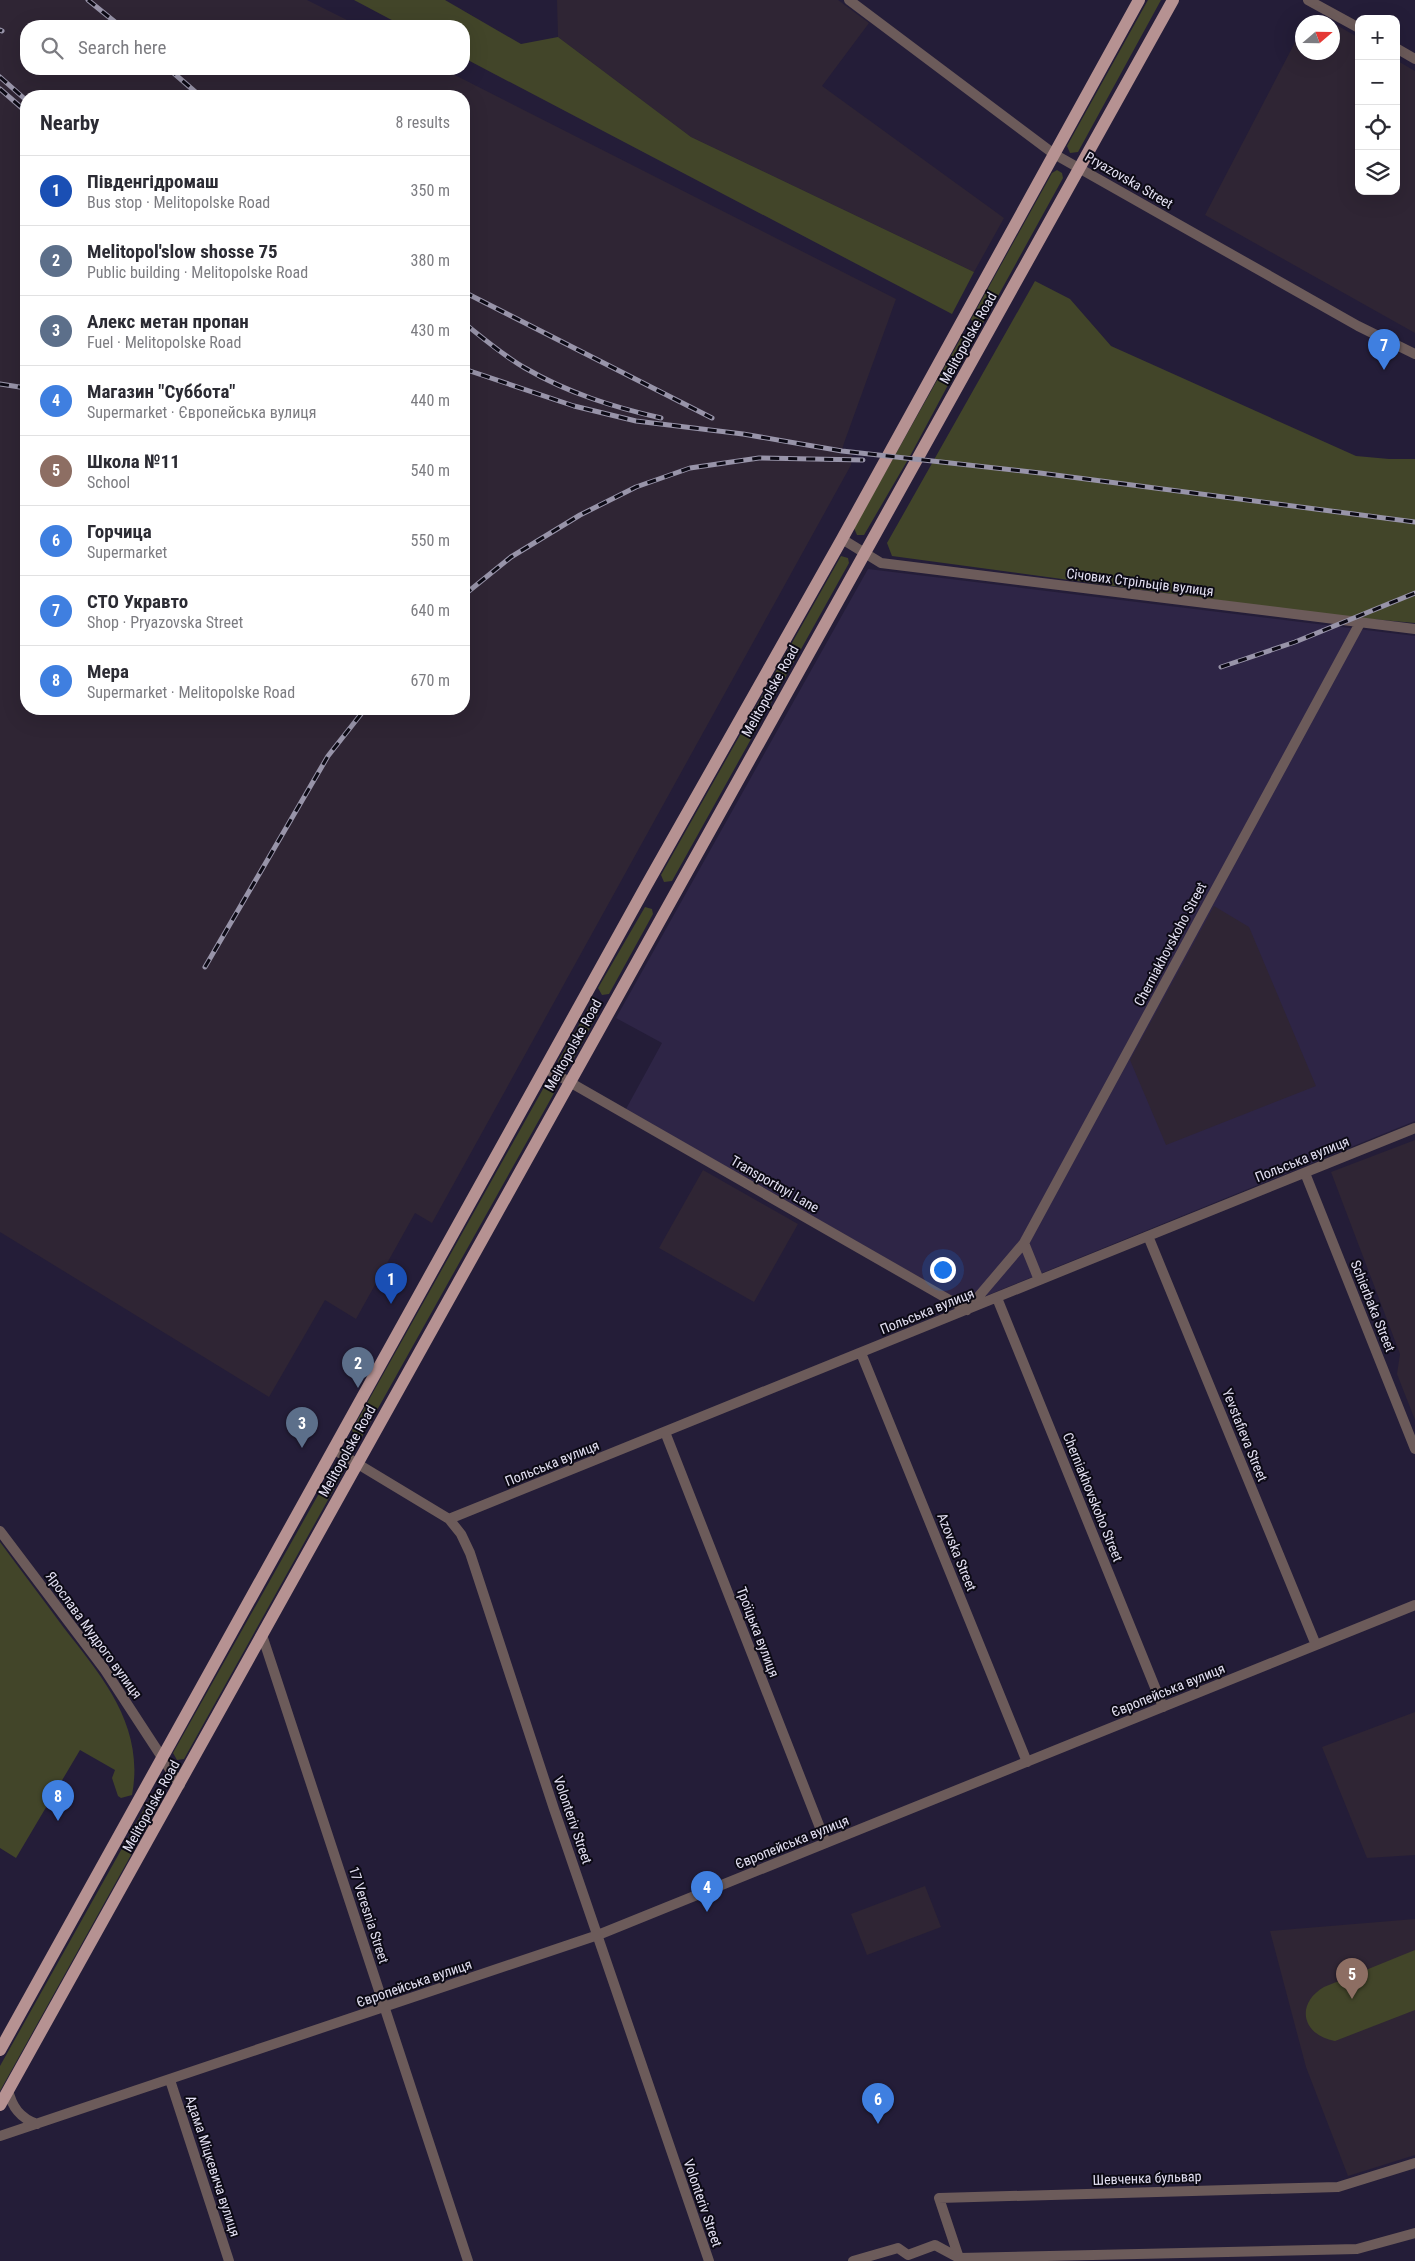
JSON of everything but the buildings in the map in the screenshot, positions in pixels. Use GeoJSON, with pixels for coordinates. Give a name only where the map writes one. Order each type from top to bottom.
{"type":"FeatureCollection","features":[{"type":"Feature","properties":{"kind":"main road","name":"Melitopolske Road"},"geometry":{"type":"LineString","coordinates":[[0,2050],[163,1759],[332,1449],[842,539],[1139,0]]}},
{"type":"Feature","properties":{"kind":"main road","name":"Melitopolske Road"},"geometry":{"type":"LineString","coordinates":[[0,2105],[1173,0]]}},
{"type":"Feature","properties":{"kind":"street","name":"Pryazovska Street"},"geometry":{"type":"LineString","coordinates":[[849,0],[1054,154],[1358,326],[1415,354]]}},
{"type":"Feature","properties":{"kind":"street"},"geometry":{"type":"LineString","coordinates":[[1308,0],[1355,26]]}},
{"type":"Feature","properties":{"kind":"street"},"geometry":{"type":"LineString","coordinates":[[1400,50],[1415,59]]}},
{"type":"Feature","properties":{"kind":"street","name":"Січових Стрільців вулиця"},"geometry":{"type":"LineString","coordinates":[[842,539],[881,563],[1415,629]]}},
{"type":"Feature","properties":{"kind":"street","name":"Cherniakhovskoho Street"},"geometry":{"type":"LineString","coordinates":[[966,1310],[1024,1243],[1360,623]]}},
{"type":"Feature","properties":{"kind":"street","name":"Transportnyi Lane"},"geometry":{"type":"LineString","coordinates":[[545,1068],[966,1310]]}},
{"type":"Feature","properties":{"kind":"street","name":"Польська вулиця"},"geometry":{"type":"LineString","coordinates":[[449,1519],[1415,1128]]}},
{"type":"Feature","properties":{"kind":"street","name":"Schierbaka Street"},"geometry":{"type":"LineString","coordinates":[[1305,1173],[1415,1449]]}},
{"type":"Feature","properties":{"kind":"street","name":"Yevstafieva Street"},"geometry":{"type":"LineString","coordinates":[[1148,1236],[1316,1645]]}},
{"type":"Feature","properties":{"kind":"street"},"geometry":{"type":"LineString","coordinates":[[1024,1243],[1039,1280]]}},
{"type":"Feature","properties":{"kind":"street","name":"Cherniakhovskoho Street"},"geometry":{"type":"LineString","coordinates":[[996,1298],[1163,1707]]}},
{"type":"Feature","properties":{"kind":"street","name":"Azovska Street"},"geometry":{"type":"LineString","coordinates":[[860,1353],[1027,1762]]}},
{"type":"Feature","properties":{"kind":"street","name":"Троїцька вулиця"},"geometry":{"type":"LineString","coordinates":[[665,1432],[826,1843]]}},
{"type":"Feature","properties":{"kind":"street","name":"Volonteriv Street"},"geometry":{"type":"LineString","coordinates":[[332,1449],[449,1519],[461,1534],[470,1553],[708,2261]]}},
{"type":"Feature","properties":{"kind":"street","name":"Ярослава Мудрого вулиця"},"geometry":{"type":"LineString","coordinates":[[0,1530],[105,1670],[180,1785]]}},
{"type":"Feature","properties":{"kind":"street","name":"Європейська вулиця"},"geometry":{"type":"LineString","coordinates":[[0,2136],[598,1935],[1415,1605]]}},
{"type":"Feature","properties":{"kind":"street","name":"17 Veresnia Street"},"geometry":{"type":"LineString","coordinates":[[262,1635],[468,2261]]}},
{"type":"Feature","properties":{"kind":"street","name":"Адама Міцкевича вулиця"},"geometry":{"type":"LineString","coordinates":[[170,2080],[229,2261]]}},
{"type":"Feature","properties":{"kind":"street"},"geometry":{"type":"LineString","coordinates":[[8,2090],[10,2100],[18,2113],[28,2121],[36,2124]]}},
{"type":"Feature","properties":{"kind":"street","name":"Шевченка бульвар"},"geometry":{"type":"LineString","coordinates":[[959,2258],[939,2198],[1338,2187],[1415,2163]]}},
{"type":"Feature","properties":{"kind":"street"},"geometry":{"type":"LineString","coordinates":[[853,2261],[898,2248],[908,2255],[935,2245],[959,2258],[1358,2249],[1415,2233]]}},
{"type":"Feature","properties":{"kind":"shaded area"},"geometry":{"type":"Polygon","coordinates":[[[0,0],[307,0],[347,20],[20,20],[20,75],[455,75],[896,299],[841,454],[852,455],[851,465],[432,1223],[415,1213],[356,1319],[325,1300],[269,1397],[0,1232],[0,0]]]}},
{"type":"Feature","properties":{"kind":"shaded area"},"geometry":{"type":"Polygon","coordinates":[[[557,0],[838,0],[869,23],[822,86],[1004,218],[974,272],[691,137],[558,37],[557,0]]]}},
{"type":"Feature","properties":{"kind":"shaded area"},"geometry":{"type":"Polygon","coordinates":[[[1340,27],[1355,36],[1355,195],[1400,195],[1400,62],[1415,71],[1415,333],[1205,215],[1295,42],[1295,60],[1340,60],[1340,27]]]}},
{"type":"Feature","properties":{"kind":"shaded area"},"geometry":{"type":"Polygon","coordinates":[[[868,569],[1415,636],[1415,1121],[966,1304],[626,1109],[662,1043],[616,1018],[868,569]]]}},
{"type":"Feature","properties":{"kind":"shaded area"},"geometry":{"type":"Polygon","coordinates":[[[1214,906],[1249,927],[1316,1086],[1166,1145],[1130,1060],[1214,906]]]}},
{"type":"Feature","properties":{"kind":"shaded area"},"geometry":{"type":"Polygon","coordinates":[[[1415,1140],[1415,1420],[1397,1374],[1400,1354],[1331,1172],[1415,1140]]]}},
{"type":"Feature","properties":{"kind":"shaded area"},"geometry":{"type":"Polygon","coordinates":[[[703,1170],[798,1224],[754,1302],[659,1248],[703,1170]]]}},
{"type":"Feature","properties":{"kind":"shaded area"},"geometry":{"type":"Polygon","coordinates":[[[1415,1712],[1415,1855],[1367,1858],[1322,1747],[1415,1712]]]}},
{"type":"Feature","properties":{"kind":"shaded area"},"geometry":{"type":"Polygon","coordinates":[[[925,1886],[941,1927],[867,1955],[851,1914],[925,1886]]]}},
{"type":"Feature","properties":{"kind":"shaded area"},"geometry":{"type":"Polygon","coordinates":[[[1415,1919],[1415,2155],[1348,2176],[1306,2067],[1270,1931],[1415,1919]]]}},
{"type":"Feature","properties":{"kind":"green space"},"geometry":{"type":"Polygon","coordinates":[[[354,0],[445,0],[521,44],[558,37],[691,137],[974,272],[952,314],[470,61],[470,20],[392,20],[354,0]]]}},
{"type":"Feature","properties":{"kind":"green space"},"geometry":{"type":"Polygon","coordinates":[[[1148,0],[1161,0],[1078,152],[1070,153],[1067,146],[1148,0]]]}},
{"type":"Feature","properties":{"kind":"green space"},"geometry":{"type":"Polygon","coordinates":[[[1057,170],[1062,173],[1063,178],[982,325],[974,326],[971,319],[1052,173],[1057,170]]]}},
{"type":"Feature","properties":{"kind":"green space"},"geometry":{"type":"Polygon","coordinates":[[[1035,281],[1070,299],[1111,346],[1356,456],[1415,459],[1415,623],[1328,615],[892,556],[887,543],[1035,281]]]}},
{"type":"Feature","properties":{"kind":"green space"},"geometry":{"type":"Polygon","coordinates":[[[962,336],[969,338],[970,344],[910,456],[864,535],[857,535],[854,528],[962,336]]]}},
{"type":"Feature","properties":{"kind":"green space"},"geometry":{"type":"Polygon","coordinates":[[[841,556],[848,558],[849,563],[672,881],[664,882],[661,875],[841,556]]]}},
{"type":"Feature","properties":{"kind":"green space"},"geometry":{"type":"Polygon","coordinates":[[[645,907],[652,909],[653,914],[609,994],[602,995],[598,988],[645,907]]]}},
{"type":"Feature","properties":{"kind":"green space"},"geometry":{"type":"Polygon","coordinates":[[[591,1004],[598,1006],[599,1012],[569,1067],[561,1068],[558,1061],[591,1004]]]}},
{"type":"Feature","properties":{"kind":"green space"},"geometry":{"type":"Polygon","coordinates":[[[552,1077],[557,1080],[558,1086],[362,1437],[355,1437],[352,1430],[548,1080],[552,1077]]]}},
{"type":"Feature","properties":{"kind":"green space"},"geometry":{"type":"Polygon","coordinates":[[[336,1463],[343,1465],[344,1471],[184,1759],[177,1760],[173,1753],[336,1463]]]}},
{"type":"Feature","properties":{"kind":"green space"},"geometry":{"type":"Polygon","coordinates":[[[0,1542],[93,1665],[118,1704],[132,1747],[134,1770],[132,1795],[121,1798],[118,1796],[112,1778],[115,1770],[80,1750],[16,1858],[0,1848],[0,1542]]]}},
{"type":"Feature","properties":{"kind":"green space"},"geometry":{"type":"Polygon","coordinates":[[[153,1793],[160,1795],[161,1801],[0,2091],[0,2066],[153,1793]]]}},
{"type":"Feature","properties":{"kind":"green space"},"geometry":{"type":"Polygon","coordinates":[[[1415,1950],[1415,2010],[1335,2041],[1324,2038],[1309,2026],[1306,2010],[1309,2002],[1324,1987],[1415,1950]]]}},
{"type":"Feature","properties":{"kind":"railway"},"geometry":{"type":"LineString","coordinates":[[88,0],[113,20]]}},
{"type":"Feature","properties":{"kind":"railway"},"geometry":{"type":"LineString","coordinates":[[176,75],[193,90]]}},
{"type":"Feature","properties":{"kind":"railway"},"geometry":{"type":"LineString","coordinates":[[0,77],[20,95]]}},
{"type":"Feature","properties":{"kind":"railway"},"geometry":{"type":"LineString","coordinates":[[0,89],[20,106]]}},
{"type":"Feature","properties":{"kind":"railway"},"geometry":{"type":"LineString","coordinates":[[470,295],[712,418]]}},
{"type":"Feature","properties":{"kind":"railway"},"geometry":{"type":"LineString","coordinates":[[470,328],[517,363],[541,377],[574,392],[608,404],[661,418]]}},
{"type":"Feature","properties":{"kind":"railway"},"geometry":{"type":"LineString","coordinates":[[470,371],[574,406],[636,421],[743,434],[842,451],[1040,473],[1415,522]]}},
{"type":"Feature","properties":{"kind":"railway"},"geometry":{"type":"LineString","coordinates":[[0,384],[20,387]]}},
{"type":"Feature","properties":{"kind":"railway"},"geometry":{"type":"LineString","coordinates":[[470,590],[511,557],[580,515],[636,487],[690,468],[759,458],[863,460]]}},
{"type":"Feature","properties":{"kind":"railway"},"geometry":{"type":"LineString","coordinates":[[1221,667],[1295,642],[1415,593]]}},
{"type":"Feature","properties":{"kind":"railway"},"geometry":{"type":"LineString","coordinates":[[205,967],[328,756],[360,715]]}},
{"type":"Feature","properties":{"kind":"place","name":"СТО Укравто"},"geometry":{"type":"Point","coordinates":[1384,370]}},
{"type":"Feature","properties":{"kind":"place","name":"Південгідромаш"},"geometry":{"type":"Point","coordinates":[391,1304]}},
{"type":"Feature","properties":{"kind":"place","name":"Melitopol'slow shosse 75"},"geometry":{"type":"Point","coordinates":[358,1388]}},
{"type":"Feature","properties":{"kind":"place","name":"Алекс метан пропан"},"geometry":{"type":"Point","coordinates":[302,1448]}},
{"type":"Feature","properties":{"kind":"place","name":"Мера"},"geometry":{"type":"Point","coordinates":[58,1821]}},
{"type":"Feature","properties":{"kind":"place","name":"Магазин \"Суббота\""},"geometry":{"type":"Point","coordinates":[707,1912]}},
{"type":"Feature","properties":{"kind":"place","name":"Школа №11"},"geometry":{"type":"Point","coordinates":[1352,1999]}},
{"type":"Feature","properties":{"kind":"place","name":"Горчица"},"geometry":{"type":"Point","coordinates":[878,2124]}}]}
